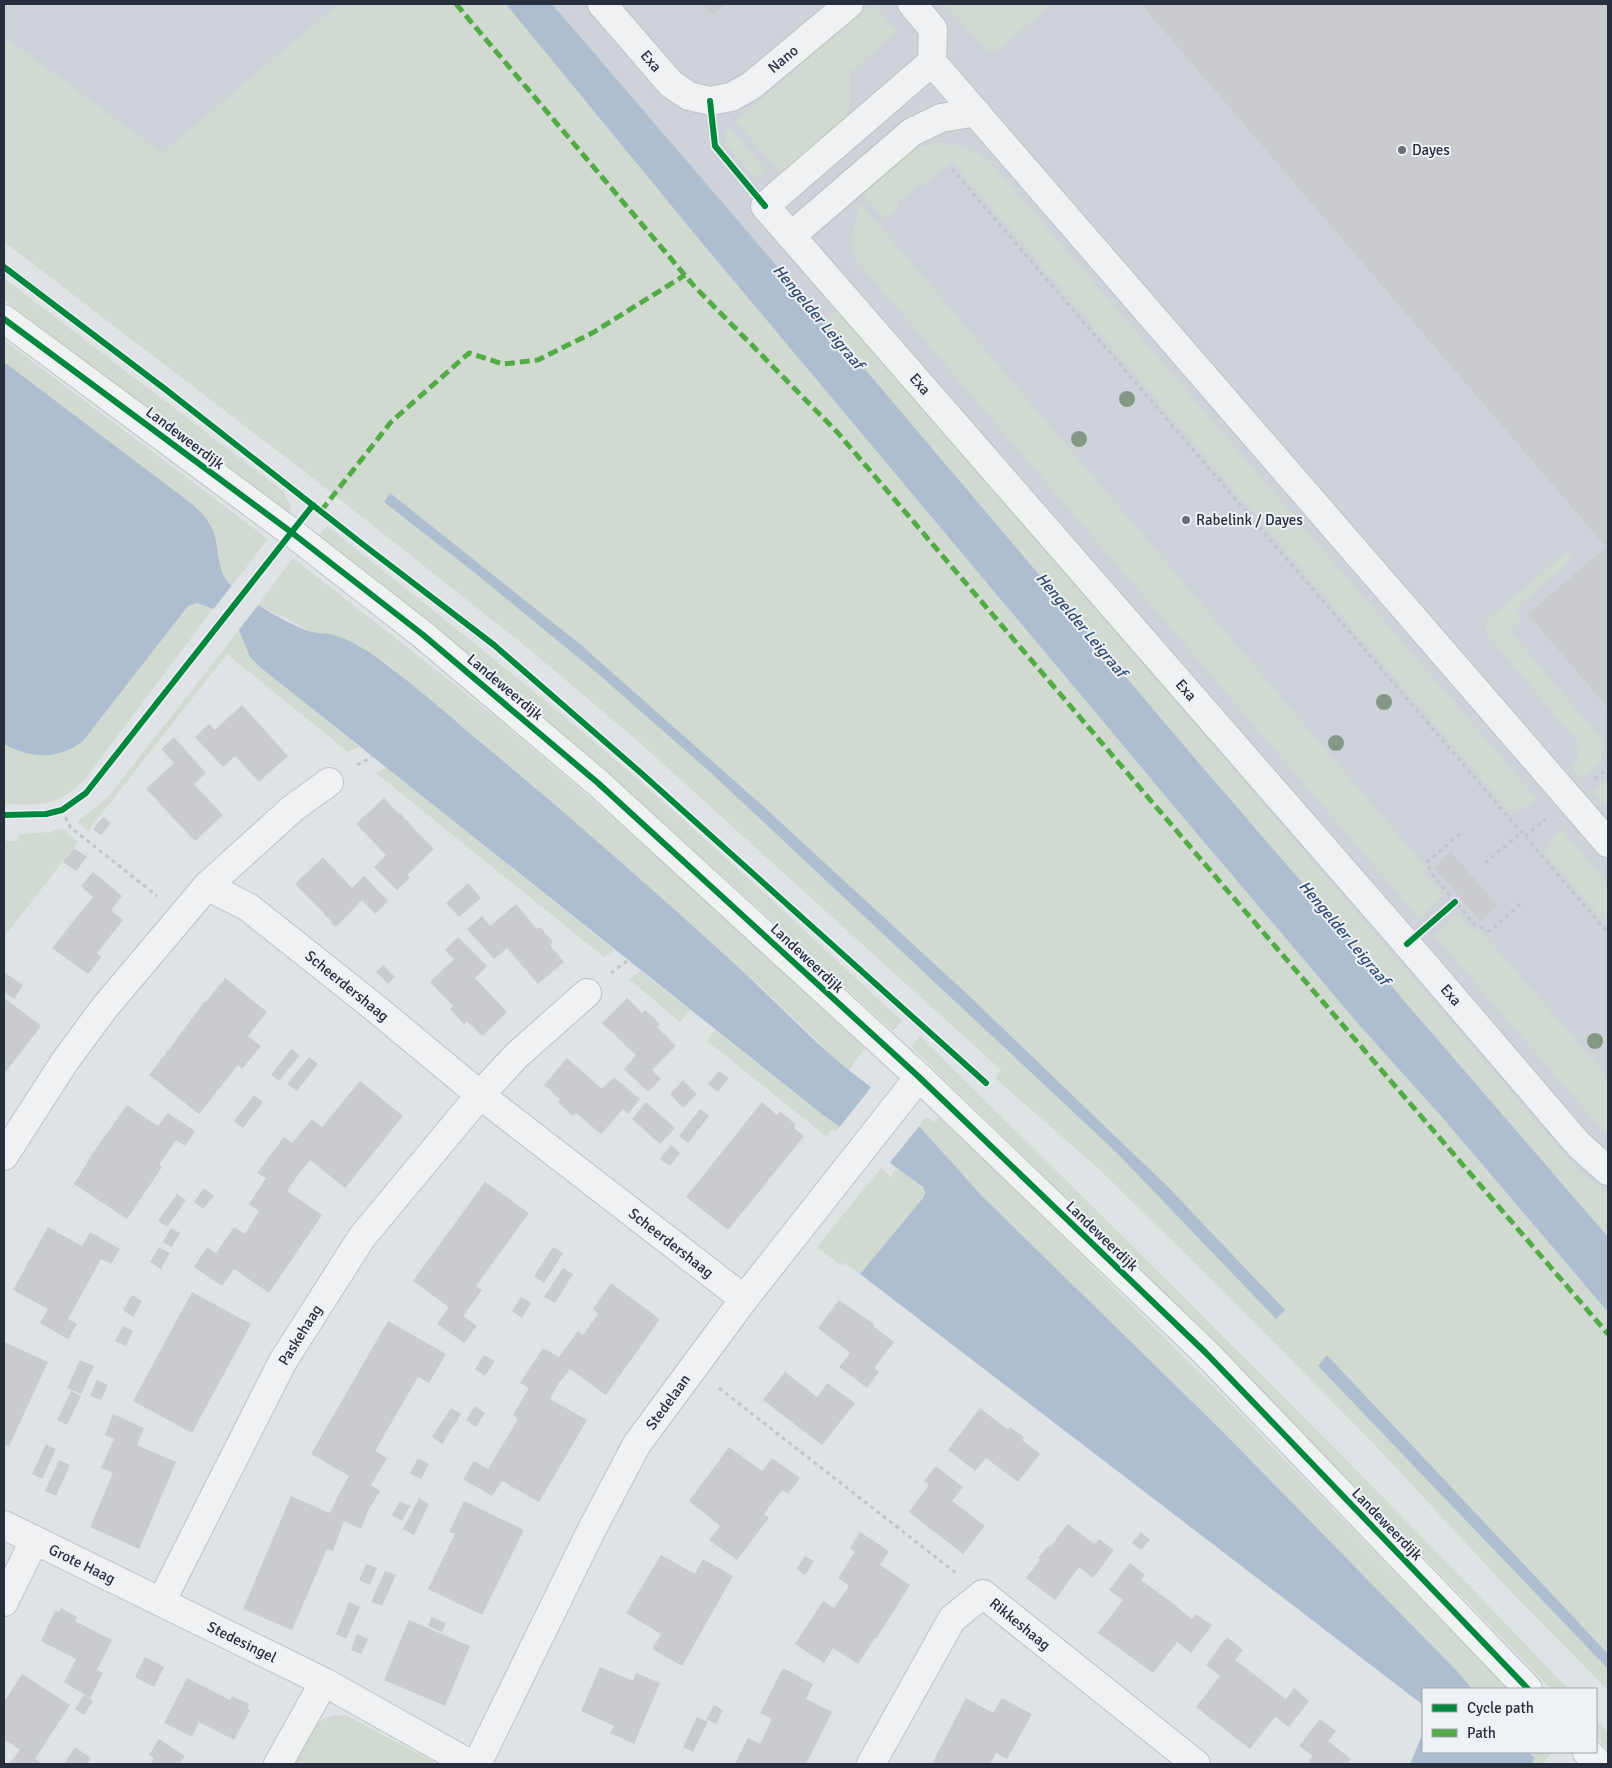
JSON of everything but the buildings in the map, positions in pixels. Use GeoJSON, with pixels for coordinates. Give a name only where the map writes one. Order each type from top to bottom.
{"type":"FeatureCollection","features":[{"type":"Feature","properties":{"kind":"street","name":"Exa"},"geometry":{"type":"LineString","coordinates":[[602,4],[671,84],[689,96],[710,101]]}},
{"type":"Feature","properties":{"kind":"street","name":"Nano"},"geometry":{"type":"LineString","coordinates":[[710,101],[731,97],[751,86],[849,4]]}},
{"type":"Feature","properties":{"kind":"street"},"geometry":{"type":"LineString","coordinates":[[912,4],[933,29],[932,62],[1608,843]]}},
{"type":"Feature","properties":{"kind":"street","name":"Exa"},"geometry":{"type":"LineString","coordinates":[[932,62],[765,206],[1400,936],[1579,1145],[1608,1171]]}},
{"type":"Feature","properties":{"kind":"street"},"geometry":{"type":"LineString","coordinates":[[790,236],[912,132],[941,118],[976,112]]}},
{"type":"Feature","properties":{"kind":"street","name":"Landeweerdijk"},"geometry":{"type":"LineString","coordinates":[[4,319],[291,532],[422,634],[598,782],[919,1077],[1206,1353],[1527,1688]]}},
{"type":"Feature","properties":{"kind":"street"},"geometry":{"type":"LineString","coordinates":[[4,1156],[65,1061],[104,1007],[182,915],[208,886],[292,809],[329,782]]}},
{"type":"Feature","properties":{"kind":"street","name":"Scheerdershaag"},"geometry":{"type":"LineString","coordinates":[[208,886],[248,907],[367,1001],[480,1095],[744,1299]]}},
{"type":"Feature","properties":{"kind":"street"},"geometry":{"type":"LineString","coordinates":[[480,1095],[516,1056],[587,993]]}},
{"type":"Feature","properties":{"kind":"street","name":"Stedelaan"},"geometry":{"type":"LineString","coordinates":[[477,1764],[592,1529],[637,1444],[744,1299],[919,1077]]}},
{"type":"Feature","properties":{"kind":"street","name":"Paskehaag"},"geometry":{"type":"LineString","coordinates":[[160,1602],[283,1361],[362,1237],[480,1095]]}},
{"type":"Feature","properties":{"kind":"street","name":"Grote Haag"},"geometry":{"type":"LineString","coordinates":[[4,1525],[160,1602]]}},
{"type":"Feature","properties":{"kind":"street"},"geometry":{"type":"LineString","coordinates":[[4,1602],[34,1541]]}},
{"type":"Feature","properties":{"kind":"street","name":"Rikkeshaag"},"geometry":{"type":"LineString","coordinates":[[871,1764],[952,1618],[982,1594],[1196,1764]]}},
{"type":"Feature","properties":{"kind":"street","name":"Stedesingel"},"geometry":{"type":"LineString","coordinates":[[160,1602],[324,1682],[470,1764]]}},
{"type":"Feature","properties":{"kind":"street"},"geometry":{"type":"LineString","coordinates":[[278,1764],[324,1682]]}},
{"type":"Feature","properties":{"kind":"street"},"geometry":{"type":"LineString","coordinates":[[1589,1753],[1599,1764]]}},
{"type":"Feature","properties":{"kind":"path"},"geometry":{"type":"LineString","coordinates":[[952,170],[1608,933]]}},
{"type":"Feature","properties":{"kind":"path"},"geometry":{"type":"LineString","coordinates":[[360,764],[372,757]]}},
{"type":"Feature","properties":{"kind":"path"},"geometry":{"type":"LineString","coordinates":[[54,812],[65,808],[70,827],[182,915]]}},
{"type":"Feature","properties":{"kind":"path"},"geometry":{"type":"LineString","coordinates":[[1485,863],[1522,832]]}},
{"type":"Feature","properties":{"kind":"path"},"geometry":{"type":"LineString","coordinates":[[1460,834],[1426,862],[1432,874],[1474,924],[1490,931],[1520,904]]}},
{"type":"Feature","properties":{"kind":"path"},"geometry":{"type":"LineString","coordinates":[[1448,908],[1456,902]]}},
{"type":"Feature","properties":{"kind":"path"},"geometry":{"type":"LineString","coordinates":[[617,968],[627,960]]}},
{"type":"Feature","properties":{"kind":"path"},"geometry":{"type":"LineString","coordinates":[[693,1367],[982,1594]]}},
{"type":"Feature","properties":{"kind":"shaded area"},"geometry":{"type":"Polygon","coordinates":[[[4,4],[1608,4],[1608,1663],[1034,1064],[827,874],[4,200],[4,4]]]}},
{"type":"Feature","properties":{"kind":"shaded area"},"geometry":{"type":"Polygon","coordinates":[[[339,4],[506,4],[698,238],[1189,824],[1361,1027],[1442,1117],[1608,1312],[1608,1654],[1327,1356],[1318,1366],[1608,1669],[1608,1690],[1514,1595],[1375,1445],[1225,1293],[1100,1170],[995,1078],[1001,1070],[640,743],[529,649],[300,468],[4,242],[4,37],[162,153],[339,4]],[[390,493],[384,502],[475,573],[597,673],[710,772],[1118,1154],[1277,1319],[1284,1310],[1168,1187],[967,994],[764,807],[581,645],[390,493]]]}},
{"type":"Feature","properties":{"kind":"shaded area"},"geometry":{"type":"Polygon","coordinates":[[[873,4],[897,31],[851,72],[848,120],[783,175],[735,121],[873,4]]]}},
{"type":"Feature","properties":{"kind":"shaded area"},"geometry":{"type":"Polygon","coordinates":[[[945,4],[1052,4],[995,52],[988,52],[945,4]]]}},
{"type":"Feature","properties":{"kind":"shaded area"},"geometry":{"type":"Polygon","coordinates":[[[729,126],[766,171],[756,179],[728,146],[726,136],[729,126]]]}},
{"type":"Feature","properties":{"kind":"shaded area"},"geometry":{"type":"Polygon","coordinates":[[[936,143],[952,144],[964,148],[990,162],[1537,799],[1519,811],[1506,807],[952,161],[922,186],[920,184],[897,203],[899,206],[884,219],[864,196],[867,191],[907,153],[936,143]]]}},
{"type":"Feature","properties":{"kind":"shaded area"},"geometry":{"type":"Polygon","coordinates":[[[860,203],[1427,869],[1423,873],[1443,896],[1419,918],[853,256],[852,233],[860,203]]]}},
{"type":"Feature","properties":{"kind":"shaded area"},"geometry":{"type":"Polygon","coordinates":[[[4,278],[283,491],[291,507],[290,515],[4,300],[4,278]]]}},
{"type":"Feature","properties":{"kind":"shaded area"},"geometry":{"type":"Polygon","coordinates":[[[837,308],[1564,1154],[1581,1173],[1608,1193],[1608,1237],[1197,761],[824,321],[837,308]]]}},
{"type":"Feature","properties":{"kind":"shaded area"},"geometry":{"type":"Polygon","coordinates":[[[4,340],[268,539],[232,586],[222,574],[213,530],[204,516],[4,362],[4,340]]]}},
{"type":"Feature","properties":{"kind":"shaded area"},"geometry":{"type":"Polygon","coordinates":[[[327,526],[612,757],[778,906],[902,1021],[893,1031],[753,903],[611,778],[467,655],[319,536],[327,526]]]}},
{"type":"Feature","properties":{"kind":"shaded area"},"geometry":{"type":"Polygon","coordinates":[[[1567,552],[1572,558],[1515,609],[1522,618],[1509,630],[1603,741],[1602,760],[1581,779],[1571,766],[1579,755],[1578,742],[1485,632],[1486,621],[1567,552]]]}},
{"type":"Feature","properties":{"kind":"shaded area"},"geometry":{"type":"Polygon","coordinates":[[[293,558],[520,738],[571,781],[768,958],[865,1048],[848,1071],[760,986],[516,771],[386,663],[352,642],[329,634],[313,632],[258,605],[293,558]]]}},
{"type":"Feature","properties":{"kind":"shaded area"},"geometry":{"type":"Polygon","coordinates":[[[197,603],[213,609],[86,778],[66,795],[49,803],[29,805],[4,804],[4,717],[83,741],[188,606],[197,603]]]}},
{"type":"Feature","properties":{"kind":"shaded area"},"geometry":{"type":"Polygon","coordinates":[[[239,630],[250,657],[359,747],[348,752],[227,654],[88,831],[77,822],[108,797],[239,630]]]}},
{"type":"Feature","properties":{"kind":"shaded area"},"geometry":{"type":"Polygon","coordinates":[[[386,767],[614,950],[604,957],[376,773],[386,767]]]}},
{"type":"Feature","properties":{"kind":"shaded area"},"geometry":{"type":"Polygon","coordinates":[[[1608,778],[1608,808],[1593,792],[1608,778]]]}},
{"type":"Feature","properties":{"kind":"shaded area"},"geometry":{"type":"Polygon","coordinates":[[[59,829],[64,830],[78,842],[4,937],[4,841],[18,841],[19,834],[51,832],[59,829]]]}},
{"type":"Feature","properties":{"kind":"shaded area"},"geometry":{"type":"Polygon","coordinates":[[[1561,829],[1608,884],[1608,926],[1548,856],[1550,841],[1561,829]]]}},
{"type":"Feature","properties":{"kind":"shaded area"},"geometry":{"type":"Polygon","coordinates":[[[1458,913],[1474,932],[1478,928],[1608,1077],[1608,1136],[1434,935],[1458,913]]]}},
{"type":"Feature","properties":{"kind":"shaded area"},"geometry":{"type":"Polygon","coordinates":[[[640,971],[690,1010],[680,1022],[629,979],[640,971]]]}},
{"type":"Feature","properties":{"kind":"shaded area"},"geometry":{"type":"Polygon","coordinates":[[[715,1030],[840,1127],[835,1132],[831,1130],[827,1137],[707,1041],[715,1030]]]}},
{"type":"Feature","properties":{"kind":"shaded area"},"geometry":{"type":"Polygon","coordinates":[[[920,1036],[1328,1441],[1567,1688],[1550,1688],[1314,1445],[912,1047],[920,1036]]]}},
{"type":"Feature","properties":{"kind":"shaded area"},"geometry":{"type":"Polygon","coordinates":[[[940,1115],[1221,1394],[1507,1688],[1471,1688],[1457,1671],[1220,1429],[982,1196],[919,1126],[926,1117],[934,1122],[940,1115]]]}},
{"type":"Feature","properties":{"kind":"shaded area"},"geometry":{"type":"Polygon","coordinates":[[[881,1168],[891,1177],[896,1168],[919,1184],[924,1193],[923,1198],[860,1274],[845,1263],[842,1266],[817,1247],[881,1168]]]}},
{"type":"Feature","properties":{"kind":"shaded area"},"geometry":{"type":"Polygon","coordinates":[[[338,1715],[347,1716],[438,1764],[291,1764],[308,1732],[320,1721],[338,1715]]]}},
{"type":"Feature","properties":{"kind":"shaded area"},"geometry":{"type":"Polygon","coordinates":[[[1597,1720],[1608,1732],[1608,1750],[1597,1738],[1597,1720]]]}},
{"type":"Feature","properties":{"kind":"shaded area"},"geometry":{"type":"Polygon","coordinates":[[[1529,1753],[1551,1753],[1543,1764],[1531,1764],[1535,1758],[1529,1753]]]}},
{"type":"Feature","properties":{"kind":"water","name":"Hengelder Leigraaf"},"geometry":{"type":"Polygon","coordinates":[[[506,4],[552,4],[1197,761],[1608,1237],[1608,1312],[1442,1117],[1361,1027],[1189,824],[698,238],[506,4]]]}},
{"type":"Feature","properties":{"kind":"water"},"geometry":{"type":"Polygon","coordinates":[[[4,362],[199,510],[214,533],[221,569],[228,581],[240,593],[295,625],[315,633],[331,634],[353,643],[398,673],[638,877],[735,964],[818,1044],[871,1087],[868,1091],[917,1129],[919,1126],[982,1196],[1220,1429],[1457,1671],[1471,1688],[1422,1688],[1422,1704],[860,1274],[923,1198],[925,1193],[923,1187],[890,1163],[892,1159],[845,1121],[840,1127],[823,1115],[260,667],[250,657],[239,630],[213,609],[197,603],[188,606],[83,741],[74,747],[54,754],[34,755],[24,753],[4,744],[4,362]]]}},
{"type":"Feature","properties":{"kind":"water"},"geometry":{"type":"Polygon","coordinates":[[[390,493],[581,645],[764,807],[967,994],[1168,1187],[1285,1310],[1276,1319],[1118,1154],[710,772],[597,673],[475,573],[384,502],[390,493]]]}},
{"type":"Feature","properties":{"kind":"water"},"geometry":{"type":"Polygon","coordinates":[[[1327,1355],[1608,1654],[1608,1669],[1318,1366],[1327,1355]]]}},
{"type":"Feature","properties":{"kind":"water"},"geometry":{"type":"Polygon","coordinates":[[[1422,1735],[1422,1753],[1529,1753],[1535,1758],[1531,1764],[1410,1764],[1422,1735]]]}},
{"type":"Feature","properties":{"kind":"pier"},"geometry":{"type":"Polygon","coordinates":[[[233,584],[260,603],[237,632],[212,611],[233,584]]]}},
{"type":"Feature","properties":{"kind":"pier"},"geometry":{"type":"Polygon","coordinates":[[[873,1085],[874,1088],[871,1091],[916,1126],[918,1123],[921,1124],[888,1165],[889,1160],[845,1125],[838,1129],[873,1085]]]}},
{"type":"Feature","properties":{"kind":"marked path"},"geometry":{"type":"LineString","coordinates":[[456,4],[694,286],[838,433],[1608,1334]]}},
{"type":"Feature","properties":{"kind":"marked path"},"geometry":{"type":"LineString","coordinates":[[321,511],[391,422],[469,353],[503,364],[538,360],[594,332],[685,275]]}},
{"type":"Feature","properties":{"kind":"cycle path"},"geometry":{"type":"LineString","coordinates":[[710,101],[715,146],[765,206]]}},
{"type":"Feature","properties":{"kind":"cycle path"},"geometry":{"type":"LineString","coordinates":[[4,267],[165,389],[494,645],[641,773],[986,1083]]}},
{"type":"Feature","properties":{"kind":"cycle path"},"geometry":{"type":"LineString","coordinates":[[4,319],[291,532],[422,634],[598,783],[919,1077],[1206,1353],[1527,1688]]}},
{"type":"Feature","properties":{"kind":"cycle path"},"geometry":{"type":"LineString","coordinates":[[4,815],[46,814],[62,810],[86,793],[313,505]]}},
{"type":"Feature","properties":{"kind":"cycle path"},"geometry":{"type":"LineString","coordinates":[[1407,944],[1455,902]]}},
{"type":"Feature","properties":{"kind":"place","name":"Dayes"},"geometry":{"type":"Point","coordinates":[1402,150]}},
{"type":"Feature","properties":{"kind":"place","name":"Rabelink / Dayes"},"geometry":{"type":"Point","coordinates":[1186,520]}}]}
